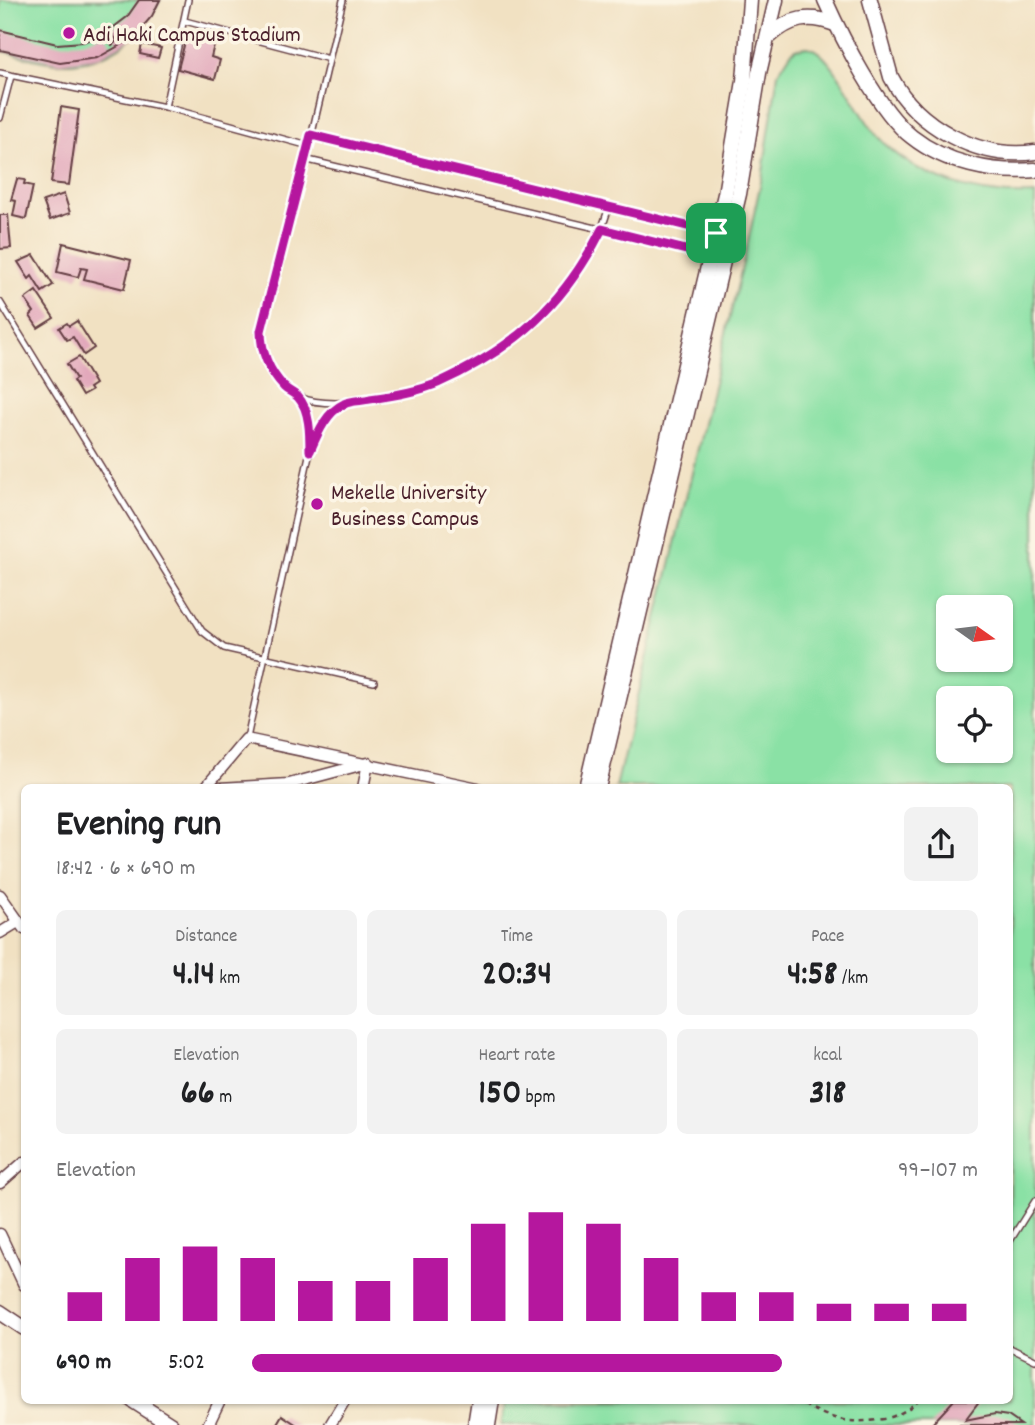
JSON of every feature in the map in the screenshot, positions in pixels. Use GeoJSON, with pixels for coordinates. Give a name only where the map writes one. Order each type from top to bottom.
{"type":"FeatureCollection","features":[{"type":"Feature","properties":{"kind":"main road"},"geometry":{"type":"LineString","coordinates":[[587,784],[726,194],[744,81],[750,0]]}},
{"type":"Feature","properties":{"kind":"main road"},"geometry":{"type":"LineString","coordinates":[[599,784],[640,601],[739,194],[759,73],[770,36],[776,0]]}},
{"type":"Feature","properties":{"kind":"main road"},"geometry":{"type":"LineString","coordinates":[[825,0],[835,24],[880,100],[911,136],[937,152],[966,163],[1014,172],[1035,170]]}},
{"type":"Feature","properties":{"kind":"main road"},"geometry":{"type":"LineString","coordinates":[[870,0],[891,77],[916,111],[941,130],[977,146],[996,151],[1035,152]]}},
{"type":"Feature","properties":{"kind":"main road"},"geometry":{"type":"LineString","coordinates":[[770,36],[788,22],[800,18],[835,24]]}},
{"type":"Feature","properties":{"kind":"main road"},"geometry":{"type":"LineString","coordinates":[[0,1312],[21,1326]]}},
{"type":"Feature","properties":{"kind":"main road"},"geometry":{"type":"LineString","coordinates":[[138,1404],[171,1425]]}},
{"type":"Feature","properties":{"kind":"main road"},"geometry":{"type":"LineString","coordinates":[[475,1425],[478,1404]]}},
{"type":"Feature","properties":{"kind":"main road"},"geometry":{"type":"LineString","coordinates":[[488,1425],[491,1404]]}},
{"type":"Feature","properties":{"kind":"street"},"geometry":{"type":"LineString","coordinates":[[208,784],[246,739],[368,763],[450,784]]}},
{"type":"Feature","properties":{"kind":"street"},"geometry":{"type":"LineString","coordinates":[[296,784],[368,763]]}},
{"type":"Feature","properties":{"kind":"street"},"geometry":{"type":"LineString","coordinates":[[364,784],[368,763]]}},
{"type":"Feature","properties":{"kind":"street"},"geometry":{"type":"LineString","coordinates":[[0,895],[21,925],[0,933]]}},
{"type":"Feature","properties":{"kind":"street"},"geometry":{"type":"LineString","coordinates":[[0,1183],[21,1165]]}},
{"type":"Feature","properties":{"kind":"street"},"geometry":{"type":"LineString","coordinates":[[0,1234],[21,1279]]}},
{"type":"Feature","properties":{"kind":"street"},"geometry":{"type":"LineString","coordinates":[[208,1425],[218,1404]]}},
{"type":"Feature","properties":{"kind":"street"},"geometry":{"type":"LineString","coordinates":[[330,1425],[343,1404]]}},
{"type":"Feature","properties":{"kind":"lane"},"geometry":{"type":"LineString","coordinates":[[165,107],[188,0]]}},
{"type":"Feature","properties":{"kind":"lane"},"geometry":{"type":"LineString","coordinates":[[342,0],[261,339],[266,362],[285,388],[299,397],[343,404],[434,385],[482,360],[529,328],[565,290],[580,270],[602,229],[608,207]]}},
{"type":"Feature","properties":{"kind":"lane"},"geometry":{"type":"LineString","coordinates":[[185,22],[328,59]]}},
{"type":"Feature","properties":{"kind":"lane"},"geometry":{"type":"LineString","coordinates":[[0,74],[165,107],[309,146]]}},
{"type":"Feature","properties":{"kind":"lane"},"geometry":{"type":"LineString","coordinates":[[0,118],[11,76]]}},
{"type":"Feature","properties":{"kind":"lane"},"geometry":{"type":"LineString","coordinates":[[311,135],[716,233]]}},
{"type":"Feature","properties":{"kind":"lane"},"geometry":{"type":"LineString","coordinates":[[304,159],[710,256]]}},
{"type":"Feature","properties":{"kind":"lane"},"geometry":{"type":"LineString","coordinates":[[0,302],[202,631],[224,648],[374,682]]}},
{"type":"Feature","properties":{"kind":"lane"},"geometry":{"type":"LineString","coordinates":[[246,739],[310,451],[310,429],[299,397]]}},
{"type":"Feature","properties":{"kind":"lane"},"geometry":{"type":"LineString","coordinates":[[310,451],[327,419],[343,404]]}},
{"type":"Feature","properties":{"kind":"lane"},"geometry":{"type":"LineString","coordinates":[[1013,1236],[1035,1201]]}},
{"type":"Feature","properties":{"kind":"lane"},"geometry":{"type":"LineString","coordinates":[[1013,1349],[1035,1360]]}},
{"type":"Feature","properties":{"kind":"path"},"geometry":{"type":"LineString","coordinates":[[802,1404],[828,1418],[864,1425],[894,1416],[912,1404]]}},
{"type":"Feature","properties":{"kind":"path"},"geometry":{"type":"LineString","coordinates":[[1035,1405],[1035,1412]]}},
{"type":"Feature","properties":{"kind":"green space","name":"Adi Haki Campus Stadium"},"geometry":{"type":"Polygon","coordinates":[[[0,0],[160,0],[143,27],[119,47],[91,59],[59,63],[0,50],[0,0]]]}},
{"type":"Feature","properties":{"kind":"green space"},"geometry":{"type":"Polygon","coordinates":[[[807,47],[816,51],[835,71],[878,137],[912,164],[930,175],[971,189],[1035,194],[1035,1425],[501,1425],[504,1404],[1013,1404],[1013,784],[617,784],[748,242],[763,172],[778,73],[796,49],[807,47]]]}},
{"type":"Feature","properties":{"kind":"building"},"geometry":{"type":"Polygon","coordinates":[[[139,0],[160,0],[152,16],[133,38],[97,58],[60,63],[0,50],[0,30],[57,44],[83,42],[104,34],[112,45],[117,41],[110,30],[127,17],[139,0]]]}},
{"type":"Feature","properties":{"kind":"building"},"geometry":{"type":"Polygon","coordinates":[[[187,34],[215,41],[211,57],[220,60],[215,79],[178,69],[187,34]]]}},
{"type":"Feature","properties":{"kind":"building"},"geometry":{"type":"Polygon","coordinates":[[[142,44],[161,48],[158,58],[140,54],[142,44]]]}},
{"type":"Feature","properties":{"kind":"building"},"geometry":{"type":"Polygon","coordinates":[[[61,107],[79,110],[69,185],[51,183],[61,107]]]}},
{"type":"Feature","properties":{"kind":"building"},"geometry":{"type":"Polygon","coordinates":[[[17,179],[25,180],[24,184],[33,186],[26,219],[13,216],[16,201],[11,200],[17,179]]]}},
{"type":"Feature","properties":{"kind":"building"},"geometry":{"type":"Polygon","coordinates":[[[64,194],[70,213],[50,220],[43,201],[64,194]]]}},
{"type":"Feature","properties":{"kind":"building"},"geometry":{"type":"Polygon","coordinates":[[[0,215],[8,215],[11,248],[0,249],[0,215]]]}},
{"type":"Feature","properties":{"kind":"building"},"geometry":{"type":"Polygon","coordinates":[[[63,243],[131,260],[124,289],[84,279],[87,269],[81,268],[78,277],[57,272],[63,243]]]}},
{"type":"Feature","properties":{"kind":"building"},"geometry":{"type":"Polygon","coordinates":[[[34,255],[53,285],[42,292],[32,276],[29,279],[18,262],[34,255]]]}},
{"type":"Feature","properties":{"kind":"building"},"geometry":{"type":"Polygon","coordinates":[[[36,291],[54,318],[38,328],[30,316],[34,312],[25,299],[36,291]]]}},
{"type":"Feature","properties":{"kind":"building"},"geometry":{"type":"Polygon","coordinates":[[[77,321],[94,348],[84,355],[73,337],[67,340],[59,328],[77,321]]]}},
{"type":"Feature","properties":{"kind":"building"},"geometry":{"type":"Polygon","coordinates":[[[79,357],[95,384],[89,388],[91,391],[82,396],[67,364],[79,357]]]}},
{"type":"Feature","properties":{"kind":"building"},"geometry":{"type":"Polygon","coordinates":[[[950,1404],[977,1404],[965,1420],[995,1414],[1008,1416],[1021,1425],[931,1425],[950,1404]]]}},
{"type":"Feature","properties":{"kind":"building"},"geometry":{"type":"Polygon","coordinates":[[[282,1415],[297,1425],[276,1425],[282,1415]]]}},
{"type":"Feature","properties":{"kind":"place","name":"Adi Haki Campus Stadium"},"geometry":{"type":"Point","coordinates":[69,33]}},
{"type":"Feature","properties":{"kind":"place","name":"Mekelle University Business Campus"},"geometry":{"type":"Point","coordinates":[317,504]}},
{"type":"Feature","properties":{"kind":"route"},"geometry":{"type":"LineString","coordinates":[[311,135],[716,233],[710,256],[602,229],[580,270],[529,328],[482,360],[434,385],[343,404],[327,419],[310,451],[310,429],[299,397],[285,388],[266,362],[261,347],[261,331],[311,135]]}}]}
